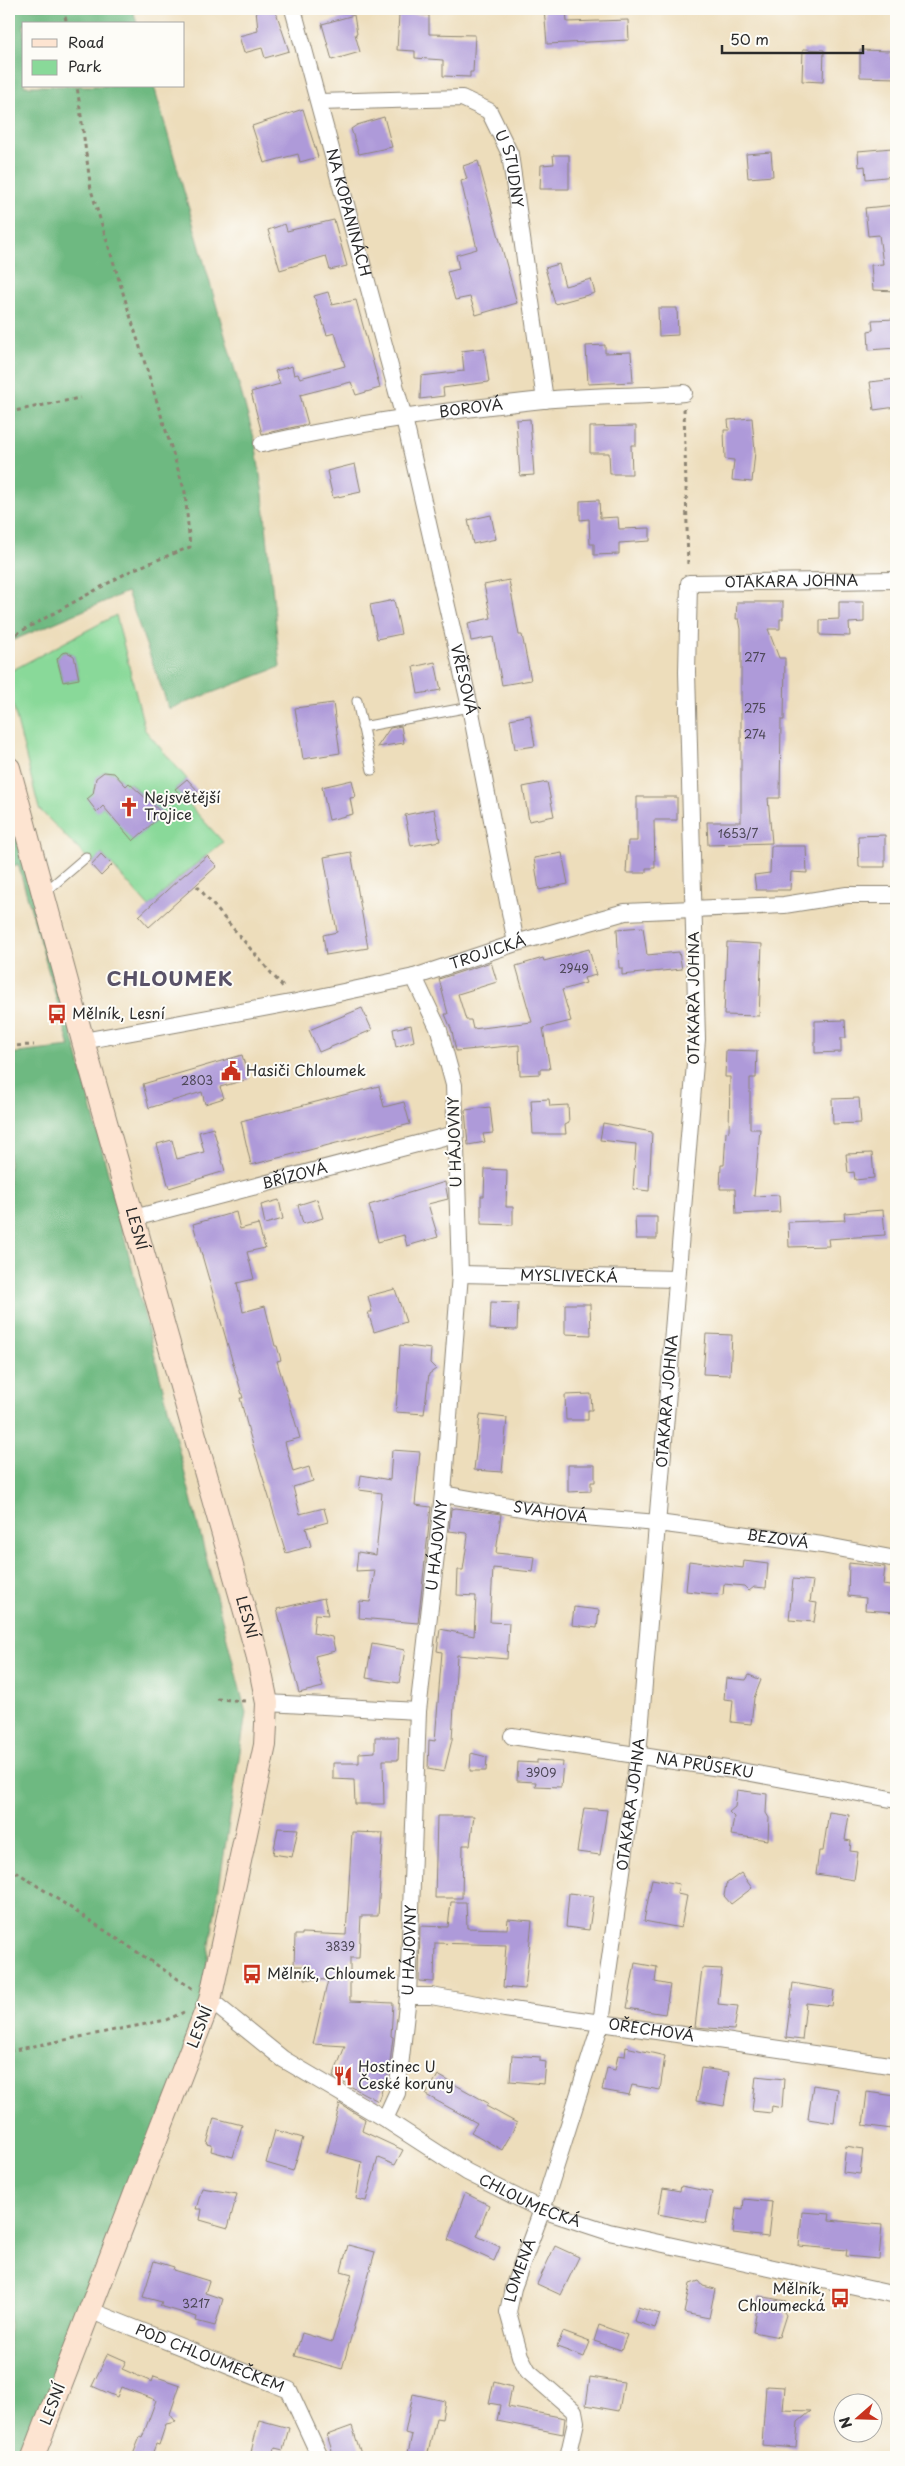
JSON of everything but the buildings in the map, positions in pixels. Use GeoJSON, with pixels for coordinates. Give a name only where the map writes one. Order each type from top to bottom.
{"type":"FeatureCollection","features":[{"type":"Feature","properties":{"kind":"street","name":"NA KOPANINÁCH"},"geometry":{"type":"LineString","coordinates":[[293,9],[404,418]]}},
{"type":"Feature","properties":{"kind":"street","name":"U STUDNY"},"geometry":{"type":"LineString","coordinates":[[319,102],[462,98],[489,111],[510,154],[545,400]]}},
{"type":"Feature","properties":{"kind":"street","name":"BOROVÁ"},"geometry":{"type":"LineString","coordinates":[[262,444],[320,431],[545,400],[635,397],[684,393]]}},
{"type":"Feature","properties":{"kind":"street","name":"VŘESOVÁ"},"geometry":{"type":"LineString","coordinates":[[404,418],[470,707],[516,943]]}},
{"type":"Feature","properties":{"kind":"street","name":"OTAKARA JOHNA"},"geometry":{"type":"LineString","coordinates":[[542,2210],[601,2023],[638,1756],[697,1039],[688,672],[689,583],[896,580]]}},
{"type":"Feature","properties":{"kind":"street","name":"LESNÍ"},"geometry":{"type":"LineString","coordinates":[[9,768],[42,895],[257,1654],[267,1703],[265,1744],[210,2000],[33,2457]]}},
{"type":"Feature","properties":{"kind":"street","name":"TROJICKÁ"},"geometry":{"type":"LineString","coordinates":[[83,1041],[296,1002],[414,976],[516,943],[625,912],[784,905],[847,895],[896,895]]}},
{"type":"Feature","properties":{"kind":"street","name":"U HÁJOVNY"},"geometry":{"type":"LineString","coordinates":[[385,2119],[397,2093],[408,1996],[418,1711],[443,1494],[460,1274],[454,1085],[438,1030],[414,976]]}},
{"type":"Feature","properties":{"kind":"street","name":"BŘÍZOVÁ"},"geometry":{"type":"LineString","coordinates":[[134,1218],[455,1134]]}},
{"type":"Feature","properties":{"kind":"street","name":"MYSLIVECKÁ"},"geometry":{"type":"LineString","coordinates":[[460,1274],[677,1279]]}},
{"type":"Feature","properties":{"kind":"street","name":"SVAHOVÁ"},"geometry":{"type":"LineString","coordinates":[[443,1494],[560,1515],[658,1524]]}},
{"type":"Feature","properties":{"kind":"street","name":"BEZOVÁ"},"geometry":{"type":"LineString","coordinates":[[658,1524],[822,1545],[896,1559]]}},
{"type":"Feature","properties":{"kind":"street"},"geometry":{"type":"LineString","coordinates":[[267,1703],[418,1711]]}},
{"type":"Feature","properties":{"kind":"street","name":"NA PRŮSEKU"},"geometry":{"type":"LineString","coordinates":[[512,1736],[746,1772],[896,1800]]}},
{"type":"Feature","properties":{"kind":"street","name":"OŘECHOVÁ"},"geometry":{"type":"LineString","coordinates":[[408,1996],[432,1996],[896,2066]]}},
{"type":"Feature","properties":{"kind":"street","name":"CHLOUMECKÁ"},"geometry":{"type":"LineString","coordinates":[[210,2000],[284,2059],[385,2119],[467,2172],[542,2210],[609,2232],[896,2295]]}},
{"type":"Feature","properties":{"kind":"street","name":"LOMENÁ"},"geometry":{"type":"LineString","coordinates":[[542,2210],[513,2288],[508,2312],[520,2356],[528,2371],[574,2411],[576,2422],[568,2457]]}},
{"type":"Feature","properties":{"kind":"street","name":"POD CHLOUMEČKEM"},"geometry":{"type":"LineString","coordinates":[[89,2310],[289,2390],[320,2457]]}},
{"type":"Feature","properties":{"kind":"lane"},"geometry":{"type":"LineString","coordinates":[[357,702],[372,770]]}},
{"type":"Feature","properties":{"kind":"lane"},"geometry":{"type":"LineString","coordinates":[[362,726],[470,707]]}},
{"type":"Feature","properties":{"kind":"lane"},"geometry":{"type":"LineString","coordinates":[[42,895],[86,857]]}},
{"type":"Feature","properties":{"kind":"path"},"geometry":{"type":"LineString","coordinates":[[63,9],[66,22]]}},
{"type":"Feature","properties":{"kind":"path"},"geometry":{"type":"LineString","coordinates":[[9,638],[132,570],[190,547],[185,492],[91,190],[77,88]]}},
{"type":"Feature","properties":{"kind":"path"},"geometry":{"type":"LineString","coordinates":[[684,393],[689,583]]}},
{"type":"Feature","properties":{"kind":"path"},"geometry":{"type":"LineString","coordinates":[[9,412],[80,398]]}},
{"type":"Feature","properties":{"kind":"path"},"geometry":{"type":"LineString","coordinates":[[197,886],[296,1002]]}},
{"type":"Feature","properties":{"kind":"path"},"geometry":{"type":"LineString","coordinates":[[9,1046],[34,1045]]}},
{"type":"Feature","properties":{"kind":"path"},"geometry":{"type":"LineString","coordinates":[[217,1699],[267,1703]]}},
{"type":"Feature","properties":{"kind":"path"},"geometry":{"type":"LineString","coordinates":[[9,1867],[210,2000]]}},
{"type":"Feature","properties":{"kind":"path"},"geometry":{"type":"LineString","coordinates":[[9,2051],[166,2020],[210,2000]]}},
{"type":"Feature","properties":{"kind":"green space"},"geometry":{"type":"Polygon","coordinates":[[[9,9],[133,9],[136,22],[22,22],[22,88],[155,88],[255,441],[263,494],[280,667],[169,709],[127,592],[9,642],[9,9]]]}},
{"type":"Feature","properties":{"kind":"green space"},"geometry":{"type":"Polygon","coordinates":[[[116,615],[145,730],[187,779],[175,789],[223,842],[179,878],[149,907],[102,854],[92,863],[39,809],[9,689],[9,672],[116,615]],[[67,652],[62,653],[57,659],[63,682],[79,679],[74,656],[67,652]],[[104,772],[96,778],[97,811],[103,806],[106,810],[108,809],[133,841],[162,814],[130,783],[126,786],[114,773],[104,772]]]}},
{"type":"Feature","properties":{"kind":"green space"},"geometry":{"type":"Polygon","coordinates":[[[9,812],[79,1060],[246,1713],[198,2022],[27,2457],[9,2457],[9,1054],[70,1047],[18,864],[9,869],[9,812]]]}},
{"type":"Feature","properties":{"kind":"place","name":"Nejsvětější Trojice"},"geometry":{"type":"Point","coordinates":[129,807]}},
{"type":"Feature","properties":{"kind":"place","name":"Mělník, Lesní"},"geometry":{"type":"Point","coordinates":[57,1014]}},
{"type":"Feature","properties":{"kind":"place","name":"Hasiči Chloumek"},"geometry":{"type":"Point","coordinates":[231,1071]}},
{"type":"Feature","properties":{"kind":"place","name":"Mělník, Chloumek"},"geometry":{"type":"Point","coordinates":[252,1974]}},
{"type":"Feature","properties":{"kind":"place","name":"Hostinec U České koruny"},"geometry":{"type":"Point","coordinates":[343,2076]}},
{"type":"Feature","properties":{"kind":"place","name":"Mělník, Chloumecká"},"geometry":{"type":"Point","coordinates":[840,2298]}},
{"type":"Feature","properties":{"kind":"district","name":"CHLOUMEK"},"geometry":{"type":"Point","coordinates":[170,979]}}]}
